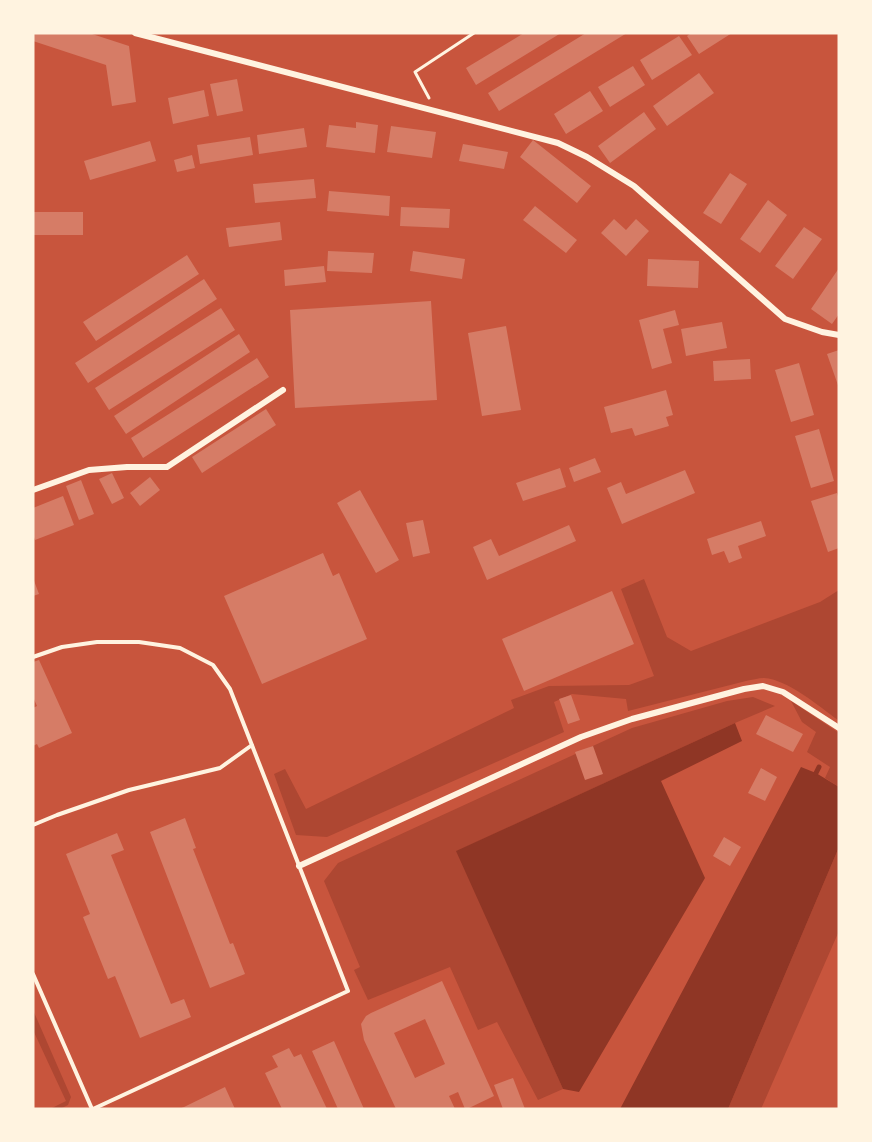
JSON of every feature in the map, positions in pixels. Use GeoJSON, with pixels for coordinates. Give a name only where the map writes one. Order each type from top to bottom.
{"type":"FeatureCollection","features":[{"type":"Feature","properties":{"kind":"street"},"geometry":{"type":"LineString","coordinates":[[135,33],[558,143],[587,157],[634,186],[785,319],[822,332],[839,335]]}},
{"type":"Feature","properties":{"kind":"street"},"geometry":{"type":"LineString","coordinates":[[33,490],[89,470],[167,467],[283,390]]}},
{"type":"Feature","properties":{"kind":"street"},"geometry":{"type":"LineString","coordinates":[[299,866],[581,737],[632,719],[744,689],[763,686],[783,692],[839,728]]}},
{"type":"Feature","properties":{"kind":"lane"},"geometry":{"type":"LineString","coordinates":[[33,657],[62,647],[97,642],[139,642],[180,648],[213,665],[230,689],[348,990],[92,1109],[33,974]]}},
{"type":"Feature","properties":{"kind":"lane"},"geometry":{"type":"LineString","coordinates":[[33,825],[129,790],[220,768],[252,745]]}},
{"type":"Feature","properties":{"kind":"path"},"geometry":{"type":"LineString","coordinates":[[436,111],[415,72],[474,33]]}},
{"type":"Feature","properties":{"kind":"shaded area"},"geometry":{"type":"Polygon","coordinates":[[[644,579],[667,637],[691,651],[820,602],[839,590],[838,720],[793,688],[764,678],[628,711],[626,699],[572,694],[554,702],[564,732],[327,837],[296,835],[274,774],[285,769],[306,809],[514,708],[511,700],[549,686],[629,685],[654,676],[621,589],[644,579]]]}},
{"type":"Feature","properties":{"kind":"shaded area"},"geometry":{"type":"Polygon","coordinates":[[[753,697],[775,706],[457,851],[563,1089],[538,1100],[497,1022],[478,1030],[450,967],[368,1000],[354,970],[360,967],[324,881],[338,863],[632,728],[727,701],[753,697]]]}},
{"type":"Feature","properties":{"kind":"shaded area"},"geometry":{"type":"Polygon","coordinates":[[[791,701],[839,733],[839,787],[825,778],[830,767],[807,752],[816,732],[802,722],[791,701]]]}},
{"type":"Feature","properties":{"kind":"shaded area"},"geometry":{"type":"Polygon","coordinates":[[[735,723],[742,741],[661,781],[705,878],[579,1092],[563,1089],[456,851],[735,723]]]}},
{"type":"Feature","properties":{"kind":"shaded area"},"geometry":{"type":"Polygon","coordinates":[[[801,767],[839,787],[839,847],[728,1109],[620,1109],[801,767]]]}},
{"type":"Feature","properties":{"kind":"shaded area"},"geometry":{"type":"Polygon","coordinates":[[[839,847],[839,931],[761,1109],[728,1109],[839,847]]]}},
{"type":"Feature","properties":{"kind":"shaded area"},"geometry":{"type":"Polygon","coordinates":[[[33,1010],[71,1097],[68,1105],[60,1109],[50,1109],[66,1101],[33,1030],[33,1010]]]}},
{"type":"Feature","properties":{"kind":"building"},"geometry":{"type":"Polygon","coordinates":[[[33,33],[89,33],[129,46],[136,102],[112,106],[106,65],[33,41],[33,33]]]}},
{"type":"Feature","properties":{"kind":"building"},"geometry":{"type":"Polygon","coordinates":[[[524,33],[561,33],[476,85],[466,68],[524,33]]]}},
{"type":"Feature","properties":{"kind":"building"},"geometry":{"type":"Polygon","coordinates":[[[586,33],[627,33],[499,111],[488,93],[586,33]]]}},
{"type":"Feature","properties":{"kind":"building"},"geometry":{"type":"Polygon","coordinates":[[[691,33],[732,33],[699,54],[687,36],[691,33]]]}},
{"type":"Feature","properties":{"kind":"building"},"geometry":{"type":"Polygon","coordinates":[[[679,36],[692,55],[652,80],[640,60],[679,36]]]}},
{"type":"Feature","properties":{"kind":"building"},"geometry":{"type":"Polygon","coordinates":[[[633,66],[645,85],[610,107],[598,87],[633,66]]]}},
{"type":"Feature","properties":{"kind":"building"},"geometry":{"type":"Polygon","coordinates":[[[699,73],[714,93],[667,126],[653,106],[699,73]]]}},
{"type":"Feature","properties":{"kind":"building"},"geometry":{"type":"Polygon","coordinates":[[[237,79],[243,111],[217,116],[210,84],[237,79]]]}},
{"type":"Feature","properties":{"kind":"building"},"geometry":{"type":"Polygon","coordinates":[[[204,90],[209,116],[173,124],[168,98],[204,90]]]}},
{"type":"Feature","properties":{"kind":"building"},"geometry":{"type":"Polygon","coordinates":[[[590,91],[603,111],[566,134],[554,114],[590,91]]]}},
{"type":"Feature","properties":{"kind":"building"},"geometry":{"type":"Polygon","coordinates":[[[644,112],[656,129],[610,163],[598,146],[644,112]]]}},
{"type":"Feature","properties":{"kind":"building"},"geometry":{"type":"Polygon","coordinates":[[[356,122],[378,125],[375,153],[326,147],[329,125],[356,128],[356,122]]]}},
{"type":"Feature","properties":{"kind":"building"},"geometry":{"type":"Polygon","coordinates":[[[391,126],[436,132],[432,158],[387,152],[391,126]]]}},
{"type":"Feature","properties":{"kind":"building"},"geometry":{"type":"Polygon","coordinates":[[[304,128],[307,147],[259,154],[257,135],[304,128]]]}},
{"type":"Feature","properties":{"kind":"building"},"geometry":{"type":"Polygon","coordinates":[[[250,137],[253,155],[200,164],[197,145],[250,137]]]}},
{"type":"Feature","properties":{"kind":"building"},"geometry":{"type":"Polygon","coordinates":[[[533,140],[591,186],[577,203],[520,157],[533,140]]]}},
{"type":"Feature","properties":{"kind":"building"},"geometry":{"type":"Polygon","coordinates":[[[150,141],[156,161],[90,180],[84,161],[150,141]]]}},
{"type":"Feature","properties":{"kind":"building"},"geometry":{"type":"Polygon","coordinates":[[[463,144],[508,152],[504,169],[459,161],[463,144]]]}},
{"type":"Feature","properties":{"kind":"building"},"geometry":{"type":"Polygon","coordinates":[[[192,155],[195,168],[177,172],[174,160],[192,155]]]}},
{"type":"Feature","properties":{"kind":"building"},"geometry":{"type":"Polygon","coordinates":[[[730,173],[747,184],[721,224],[703,213],[730,173]]]}},
{"type":"Feature","properties":{"kind":"building"},"geometry":{"type":"Polygon","coordinates":[[[314,179],[316,198],[255,203],[253,184],[314,179]]]}},
{"type":"Feature","properties":{"kind":"building"},"geometry":{"type":"Polygon","coordinates":[[[329,191],[390,196],[389,216],[327,211],[329,191]]]}},
{"type":"Feature","properties":{"kind":"building"},"geometry":{"type":"Polygon","coordinates":[[[768,200],[787,215],[760,253],[740,239],[768,200]]]}},
{"type":"Feature","properties":{"kind":"building"},"geometry":{"type":"Polygon","coordinates":[[[535,206],[577,240],[566,253],[523,220],[535,206]]]}},
{"type":"Feature","properties":{"kind":"building"},"geometry":{"type":"Polygon","coordinates":[[[401,207],[450,209],[449,228],[400,226],[401,207]]]}},
{"type":"Feature","properties":{"kind":"building"},"geometry":{"type":"Polygon","coordinates":[[[33,212],[83,212],[83,235],[33,235],[33,212]]]}},
{"type":"Feature","properties":{"kind":"building"},"geometry":{"type":"Polygon","coordinates":[[[614,219],[626,230],[636,219],[649,231],[626,256],[601,233],[614,219]]]}},
{"type":"Feature","properties":{"kind":"building"},"geometry":{"type":"Polygon","coordinates":[[[280,222],[282,240],[229,247],[226,228],[280,222]]]}},
{"type":"Feature","properties":{"kind":"building"},"geometry":{"type":"Polygon","coordinates":[[[804,227],[822,239],[793,279],[775,266],[804,227]]]}},
{"type":"Feature","properties":{"kind":"building"},"geometry":{"type":"Polygon","coordinates":[[[328,251],[374,253],[372,273],[327,271],[328,251]]]}},
{"type":"Feature","properties":{"kind":"building"},"geometry":{"type":"Polygon","coordinates":[[[413,251],[465,259],[462,279],[410,271],[413,251]]]}},
{"type":"Feature","properties":{"kind":"building"},"geometry":{"type":"Polygon","coordinates":[[[187,255],[199,274],[96,341],[83,322],[187,255]]]}},
{"type":"Feature","properties":{"kind":"building"},"geometry":{"type":"Polygon","coordinates":[[[648,259],[699,261],[698,288],[647,286],[648,259]]]}},
{"type":"Feature","properties":{"kind":"building"},"geometry":{"type":"Polygon","coordinates":[[[324,266],[326,282],[285,286],[284,270],[324,266]]]}},
{"type":"Feature","properties":{"kind":"building"},"geometry":{"type":"Polygon","coordinates":[[[839,268],[839,314],[832,324],[811,309],[839,268]]]}},
{"type":"Feature","properties":{"kind":"building"},"geometry":{"type":"Polygon","coordinates":[[[204,279],[217,299],[88,383],[75,363],[204,279]]]}},
{"type":"Feature","properties":{"kind":"building"},"geometry":{"type":"Polygon","coordinates":[[[431,301],[437,400],[295,408],[290,310],[431,301]]]}},
{"type":"Feature","properties":{"kind":"building"},"geometry":{"type":"Polygon","coordinates":[[[221,308],[235,330],[109,410],[95,388],[221,308]]]}},
{"type":"Feature","properties":{"kind":"building"},"geometry":{"type":"Polygon","coordinates":[[[675,310],[679,325],[663,329],[672,363],[652,369],[639,320],[675,310]]]}},
{"type":"Feature","properties":{"kind":"building"},"geometry":{"type":"Polygon","coordinates":[[[722,322],[727,348],[686,356],[681,329],[722,322]]]}},
{"type":"Feature","properties":{"kind":"building"},"geometry":{"type":"Polygon","coordinates":[[[506,326],[521,410],[482,416],[468,333],[506,326]]]}},
{"type":"Feature","properties":{"kind":"building"},"geometry":{"type":"Polygon","coordinates":[[[239,334],[250,352],[126,434],[114,416],[239,334]]]}},
{"type":"Feature","properties":{"kind":"building"},"geometry":{"type":"Polygon","coordinates":[[[839,350],[839,388],[827,354],[839,350]]]}},
{"type":"Feature","properties":{"kind":"building"},"geometry":{"type":"Polygon","coordinates":[[[257,358],[269,377],[143,458],[131,438],[257,358]]]}},
{"type":"Feature","properties":{"kind":"building"},"geometry":{"type":"Polygon","coordinates":[[[750,359],[751,379],[714,381],[713,361],[750,359]]]}},
{"type":"Feature","properties":{"kind":"building"},"geometry":{"type":"Polygon","coordinates":[[[799,363],[814,415],[791,422],[775,370],[799,363]]]}},
{"type":"Feature","properties":{"kind":"building"},"geometry":{"type":"Polygon","coordinates":[[[666,390],[673,415],[666,417],[669,426],[635,436],[632,428],[611,433],[604,407],[666,390]]]}},
{"type":"Feature","properties":{"kind":"building"},"geometry":{"type":"Polygon","coordinates":[[[266,409],[276,425],[202,473],[192,457],[266,409]]]}},
{"type":"Feature","properties":{"kind":"building"},"geometry":{"type":"Polygon","coordinates":[[[819,429],[834,481],[811,488],[795,436],[819,429]]]}},
{"type":"Feature","properties":{"kind":"building"},"geometry":{"type":"Polygon","coordinates":[[[595,458],[601,472],[574,482],[569,468],[595,458]]]}},
{"type":"Feature","properties":{"kind":"building"},"geometry":{"type":"Polygon","coordinates":[[[560,468],[566,487],[523,501],[516,483],[560,468]]]}},
{"type":"Feature","properties":{"kind":"building"},"geometry":{"type":"Polygon","coordinates":[[[685,470],[695,493],[622,524],[607,488],[621,482],[626,494],[685,470]]]}},
{"type":"Feature","properties":{"kind":"building"},"geometry":{"type":"Polygon","coordinates":[[[112,473],[124,498],[112,504],[99,479],[112,473]]]}},
{"type":"Feature","properties":{"kind":"building"},"geometry":{"type":"Polygon","coordinates":[[[150,477],[160,490],[140,506],[130,493],[150,477]]]}},
{"type":"Feature","properties":{"kind":"building"},"geometry":{"type":"Polygon","coordinates":[[[81,480],[94,514],[79,520],[66,486],[81,480]]]}},
{"type":"Feature","properties":{"kind":"building"},"geometry":{"type":"Polygon","coordinates":[[[360,490],[399,560],[376,573],[337,503],[360,490]]]}},
{"type":"Feature","properties":{"kind":"building"},"geometry":{"type":"Polygon","coordinates":[[[837,493],[839,548],[828,552],[811,501],[837,493]]]}},
{"type":"Feature","properties":{"kind":"building"},"geometry":{"type":"Polygon","coordinates":[[[63,496],[74,525],[35,540],[33,508],[63,496]]]}},
{"type":"Feature","properties":{"kind":"building"},"geometry":{"type":"Polygon","coordinates":[[[423,520],[430,553],[413,557],[406,523],[423,520]]]}},
{"type":"Feature","properties":{"kind":"building"},"geometry":{"type":"Polygon","coordinates":[[[761,521],[766,536],[738,546],[742,558],[729,563],[724,551],[712,555],[707,539],[761,521]]]}},
{"type":"Feature","properties":{"kind":"building"},"geometry":{"type":"Polygon","coordinates":[[[569,525],[576,541],[487,580],[473,547],[491,539],[499,556],[569,525]]]}},
{"type":"Feature","properties":{"kind":"building"},"geometry":{"type":"Polygon","coordinates":[[[323,553],[333,576],[339,573],[367,639],[262,684],[224,596],[323,553]]]}},
{"type":"Feature","properties":{"kind":"building"},"geometry":{"type":"Polygon","coordinates":[[[33,578],[39,594],[33,596],[33,578]]]}},
{"type":"Feature","properties":{"kind":"building"},"geometry":{"type":"Polygon","coordinates":[[[612,591],[634,644],[524,691],[502,639],[612,591]]]}},
{"type":"Feature","properties":{"kind":"building"},"geometry":{"type":"Polygon","coordinates":[[[39,660],[72,733],[39,748],[37,744],[33,746],[33,708],[37,706],[33,697],[33,662],[39,660]]]}},
{"type":"Feature","properties":{"kind":"building"},"geometry":{"type":"Polygon","coordinates":[[[571,695],[580,720],[568,724],[559,699],[571,695]]]}},
{"type":"Feature","properties":{"kind":"building"},"geometry":{"type":"Polygon","coordinates":[[[766,715],[803,734],[793,752],[756,734],[766,715]]]}},
{"type":"Feature","properties":{"kind":"building"},"geometry":{"type":"Polygon","coordinates":[[[593,746],[603,774],[585,780],[575,752],[593,746]]]}},
{"type":"Feature","properties":{"kind":"building"},"geometry":{"type":"Polygon","coordinates":[[[761,768],[777,777],[765,801],[748,793],[761,768]]]}},
{"type":"Feature","properties":{"kind":"building"},"geometry":{"type":"Polygon","coordinates":[[[185,818],[196,848],[193,849],[230,944],[233,943],[245,974],[210,988],[150,832],[185,818]]]}},
{"type":"Feature","properties":{"kind":"building"},"geometry":{"type":"Polygon","coordinates":[[[117,833],[124,850],[111,855],[171,1004],[184,999],[191,1017],[140,1038],[115,976],[108,979],[83,917],[90,914],[66,854],[117,833]]]}},
{"type":"Feature","properties":{"kind":"building"},"geometry":{"type":"Polygon","coordinates":[[[724,837],[741,847],[730,866],[713,856],[724,837]]]}},
{"type":"Feature","properties":{"kind":"building"},"geometry":{"type":"Polygon","coordinates":[[[442,981],[494,1096],[467,1109],[458,1092],[449,1096],[455,1109],[396,1109],[364,1040],[361,1024],[371,1013],[442,981]],[[425,1019],[394,1033],[415,1078],[445,1064],[425,1019]]]}},
{"type":"Feature","properties":{"kind":"building"},"geometry":{"type":"Polygon","coordinates":[[[334,1041],[364,1109],[338,1109],[312,1051],[334,1041]]]}},
{"type":"Feature","properties":{"kind":"building"},"geometry":{"type":"Polygon","coordinates":[[[289,1048],[294,1057],[301,1054],[327,1109],[282,1109],[265,1073],[278,1067],[272,1056],[289,1048]]]}},
{"type":"Feature","properties":{"kind":"building"},"geometry":{"type":"Polygon","coordinates":[[[513,1078],[525,1109],[503,1109],[494,1085],[513,1078]]]}},
{"type":"Feature","properties":{"kind":"building"},"geometry":{"type":"Polygon","coordinates":[[[225,1087],[235,1109],[179,1109],[184,1107],[225,1087]]]}},
{"type":"Feature","properties":{"kind":"waterway"},"geometry":{"type":"LineString","coordinates":[[816,773],[819,767]]}}]}
